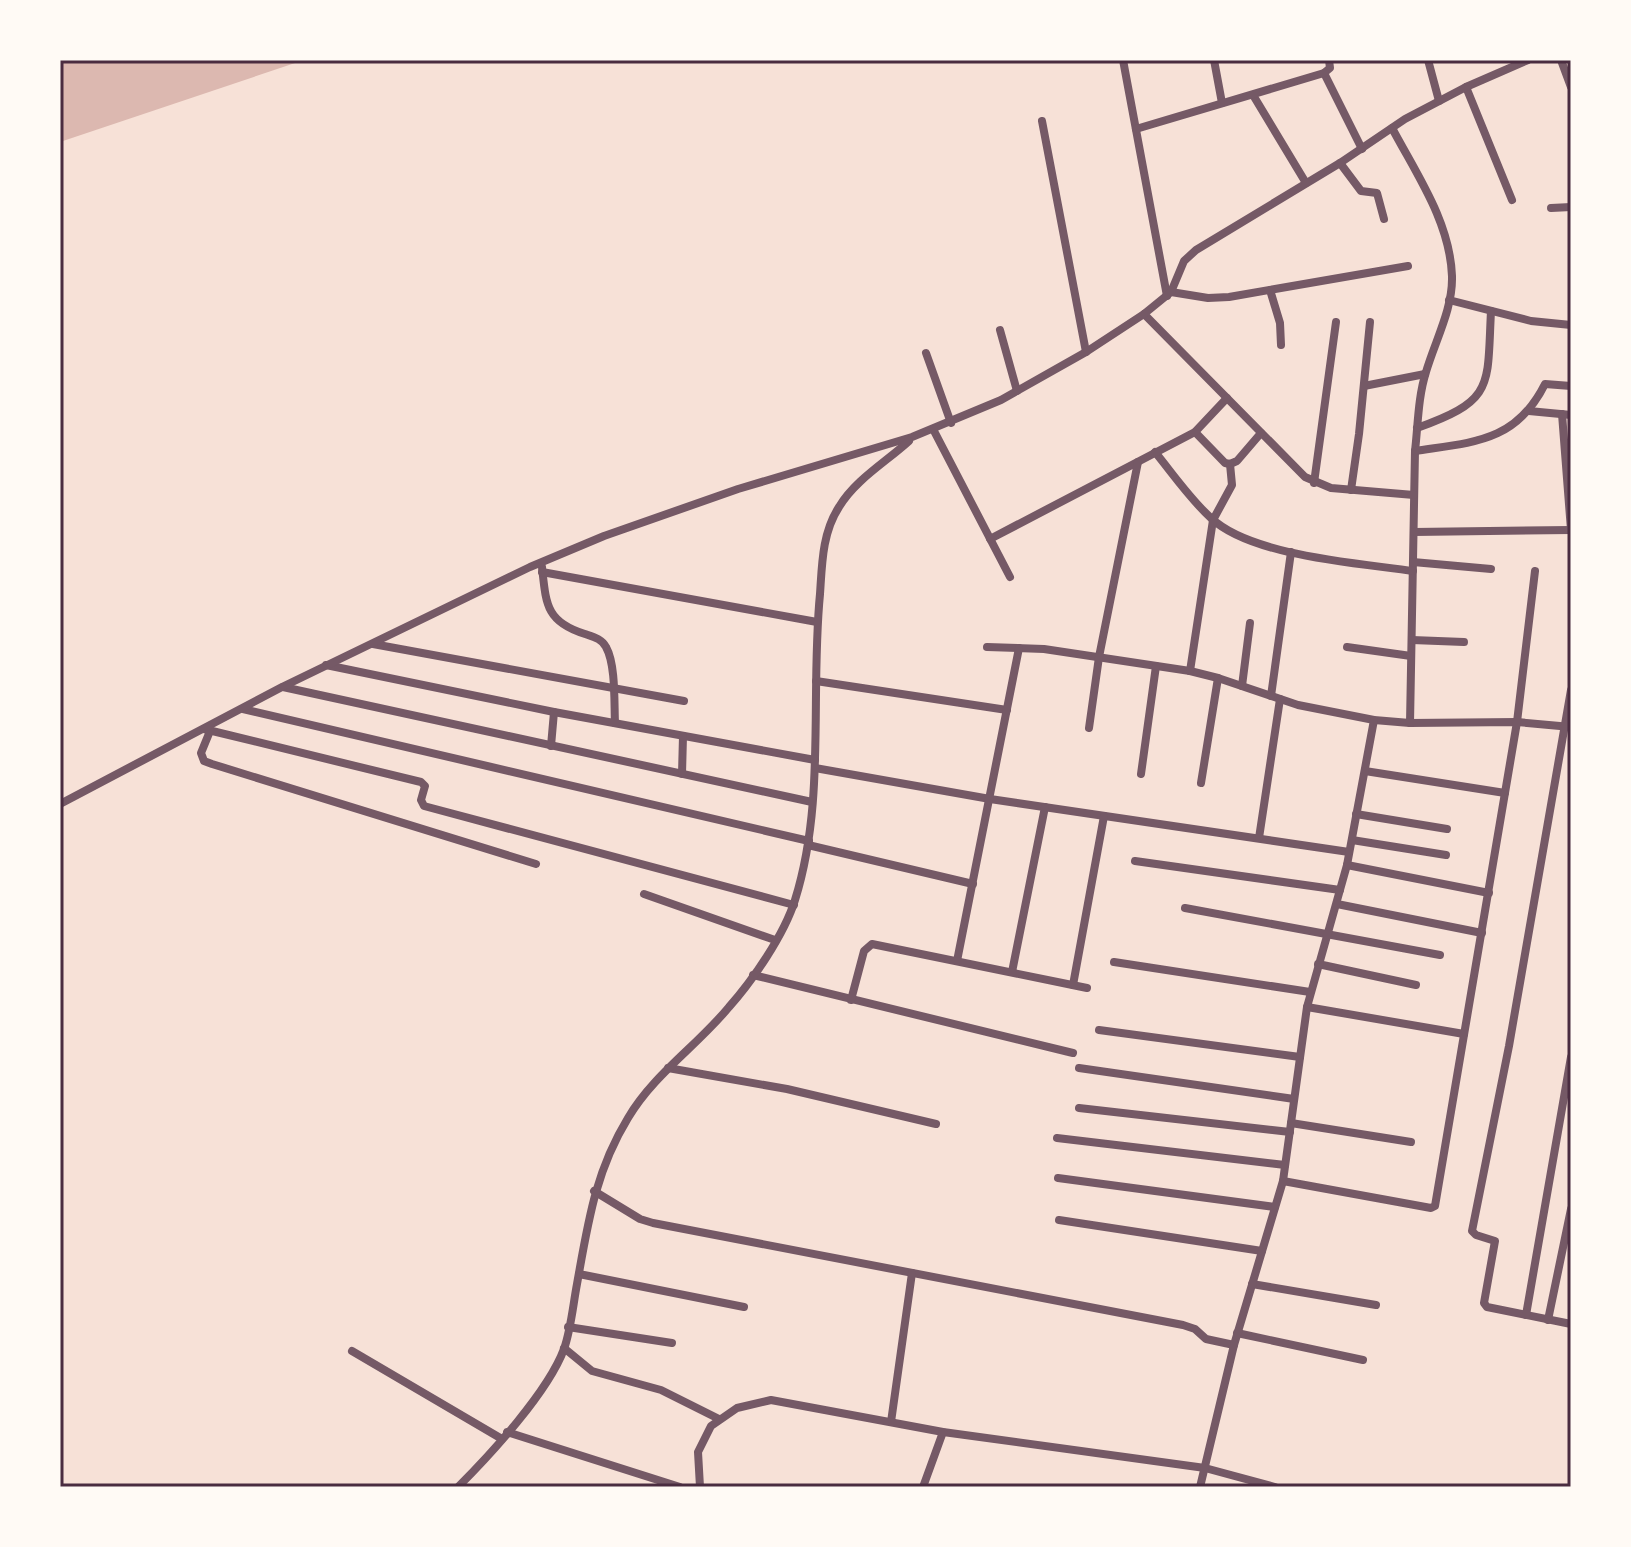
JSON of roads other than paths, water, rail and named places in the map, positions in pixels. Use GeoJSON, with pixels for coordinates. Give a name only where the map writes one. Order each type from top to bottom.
{"type":"FeatureCollection","features":[{"type":"Feature","properties":{"kind":"street"},"geometry":{"type":"LineString","coordinates":[[1123,60],[1169,294]]}},
{"type":"Feature","properties":{"kind":"street"},"geometry":{"type":"LineString","coordinates":[[1214,60],[1222,103]]}},
{"type":"Feature","properties":{"kind":"street"},"geometry":{"type":"LineString","coordinates":[[1329,60],[1327,72],[1362,149]]}},
{"type":"Feature","properties":{"kind":"street"},"geometry":{"type":"LineString","coordinates":[[1428,60],[1439,101]]}},
{"type":"Feature","properties":{"kind":"street"},"geometry":{"type":"LineString","coordinates":[[60,804],[207,730],[326,665],[604,536],[738,489],[912,437],[951,423],[1017,391],[1086,352],[1144,314],[1169,294],[1184,261],[1190,255],[1340,163],[1405,119],[1466,87],[1528,60]]}},
{"type":"Feature","properties":{"kind":"street"},"geometry":{"type":"LineString","coordinates":[[1561,60],[1571,87]]}},
{"type":"Feature","properties":{"kind":"street"},"geometry":{"type":"LineString","coordinates":[[1136,129],[1327,72]]}},
{"type":"Feature","properties":{"kind":"street"},"geometry":{"type":"LineString","coordinates":[[1466,87],[1512,200]]}},
{"type":"Feature","properties":{"kind":"street"},"geometry":{"type":"LineString","coordinates":[[1253,95],[1306,183]]}},
{"type":"Feature","properties":{"kind":"street"},"geometry":{"type":"LineString","coordinates":[[1042,121],[1086,352]]}},
{"type":"Feature","properties":{"kind":"street"},"geometry":{"type":"LineString","coordinates":[[1392,128],[1441,222],[1452,279],[1449,300],[1425,374],[1417,428],[1410,723]]}},
{"type":"Feature","properties":{"kind":"street"},"geometry":{"type":"LineString","coordinates":[[1340,163],[1361,191],[1377,193],[1384,219]]}},
{"type":"Feature","properties":{"kind":"street"},"geometry":{"type":"LineString","coordinates":[[1551,208],[1571,207]]}},
{"type":"Feature","properties":{"kind":"street"},"geometry":{"type":"LineString","coordinates":[[1169,294],[1219,298],[1408,266]]}},
{"type":"Feature","properties":{"kind":"street"},"geometry":{"type":"LineString","coordinates":[[1270,290],[1280,323],[1281,345]]}},
{"type":"Feature","properties":{"kind":"street"},"geometry":{"type":"LineString","coordinates":[[1449,300],[1531,321],[1571,325]]}},
{"type":"Feature","properties":{"kind":"street"},"geometry":{"type":"LineString","coordinates":[[1417,428],[1461,411],[1481,389],[1488,367],[1491,311]]}},
{"type":"Feature","properties":{"kind":"street"},"geometry":{"type":"LineString","coordinates":[[1144,314],[1305,477],[1331,488],[1414,495]]}},
{"type":"Feature","properties":{"kind":"street"},"geometry":{"type":"LineString","coordinates":[[1314,483],[1336,322]]}},
{"type":"Feature","properties":{"kind":"street"},"geometry":{"type":"LineString","coordinates":[[1351,490],[1370,322]]}},
{"type":"Feature","properties":{"kind":"street"},"geometry":{"type":"LineString","coordinates":[[1000,330],[1017,391]]}},
{"type":"Feature","properties":{"kind":"street"},"geometry":{"type":"LineString","coordinates":[[926,353],[951,423]]}},
{"type":"Feature","properties":{"kind":"street"},"geometry":{"type":"LineString","coordinates":[[1364,386],[1425,374]]}},
{"type":"Feature","properties":{"kind":"street"},"geometry":{"type":"LineString","coordinates":[[1415,451],[1494,436],[1513,426],[1529,411],[1545,384],[1571,386]]}},
{"type":"Feature","properties":{"kind":"street"},"geometry":{"type":"LineString","coordinates":[[990,539],[1195,432],[1227,398]]}},
{"type":"Feature","properties":{"kind":"street"},"geometry":{"type":"LineString","coordinates":[[1414,532],[1571,530],[1566,415],[1529,411]]}},
{"type":"Feature","properties":{"kind":"street"},"geometry":{"type":"LineString","coordinates":[[933,429],[1010,577]]}},
{"type":"Feature","properties":{"kind":"street"},"geometry":{"type":"LineString","coordinates":[[1195,432],[1225,463],[1230,464],[1237,461],[1261,433]]}},
{"type":"Feature","properties":{"kind":"street"},"geometry":{"type":"LineString","coordinates":[[458,1487],[541,1389],[564,1348],[594,1191],[609,1152],[629,1115],[654,1082],[729,1008],[753,975],[794,905],[806,865],[812,802],[817,622],[824,550],[835,514],[859,484],[912,437]]}},
{"type":"Feature","properties":{"kind":"street"},"geometry":{"type":"LineString","coordinates":[[1155,452],[1213,520],[1250,540],[1291,552],[1413,567],[1491,569]]}},
{"type":"Feature","properties":{"kind":"street"},"geometry":{"type":"LineString","coordinates":[[1089,728],[1099,657],[1138,462]]}},
{"type":"Feature","properties":{"kind":"street"},"geometry":{"type":"LineString","coordinates":[[1190,671],[1213,520],[1232,485],[1230,464]]}},
{"type":"Feature","properties":{"kind":"street"},"geometry":{"type":"LineString","coordinates":[[1259,838],[1291,552]]}},
{"type":"Feature","properties":{"kind":"street"},"geometry":{"type":"LineString","coordinates":[[542,567],[817,622]]}},
{"type":"Feature","properties":{"kind":"street"},"geometry":{"type":"LineString","coordinates":[[542,567],[546,601],[555,618],[566,627],[604,643],[610,657],[615,723]]}},
{"type":"Feature","properties":{"kind":"street"},"geometry":{"type":"LineString","coordinates":[[1283,1181],[1434,1208],[1517,722],[1535,571]]}},
{"type":"Feature","properties":{"kind":"street"},"geometry":{"type":"LineString","coordinates":[[1242,686],[1250,623]]}},
{"type":"Feature","properties":{"kind":"street"},"geometry":{"type":"LineString","coordinates":[[1412,640],[1464,642]]}},
{"type":"Feature","properties":{"kind":"street"},"geometry":{"type":"LineString","coordinates":[[372,644],[684,701]]}},
{"type":"Feature","properties":{"kind":"street"},"geometry":{"type":"LineString","coordinates":[[987,647],[1044,649],[1190,671],[1298,705],[1374,720],[1410,723],[1517,722],[1568,726]]}},
{"type":"Feature","properties":{"kind":"street"},"geometry":{"type":"LineString","coordinates":[[1347,647],[1411,656]]}},
{"type":"Feature","properties":{"kind":"street"},"geometry":{"type":"LineString","coordinates":[[957,961],[1019,648]]}},
{"type":"Feature","properties":{"kind":"street"},"geometry":{"type":"LineString","coordinates":[[326,665],[990,799],[1349,852]]}},
{"type":"Feature","properties":{"kind":"street"},"geometry":{"type":"LineString","coordinates":[[1141,774],[1156,666]]}},
{"type":"Feature","properties":{"kind":"street"},"geometry":{"type":"LineString","coordinates":[[1201,783],[1218,678]]}},
{"type":"Feature","properties":{"kind":"street"},"geometry":{"type":"LineString","coordinates":[[816,681],[1007,710]]}},
{"type":"Feature","properties":{"kind":"street"},"geometry":{"type":"LineString","coordinates":[[282,687],[812,802]]}},
{"type":"Feature","properties":{"kind":"street"},"geometry":{"type":"LineString","coordinates":[[1571,690],[1568,726],[1472,1231],[1495,1241],[1485,1305],[1571,1324]]}},
{"type":"Feature","properties":{"kind":"street"},"geometry":{"type":"LineString","coordinates":[[242,709],[973,884]]}},
{"type":"Feature","properties":{"kind":"street"},"geometry":{"type":"LineString","coordinates":[[551,746],[554,712]]}},
{"type":"Feature","properties":{"kind":"street"},"geometry":{"type":"LineString","coordinates":[[1200,1487],[1237,1333],[1283,1181],[1307,1007],[1347,865],[1374,720]]}},
{"type":"Feature","properties":{"kind":"street"},"geometry":{"type":"LineString","coordinates":[[207,730],[421,782],[425,786],[421,800],[424,806],[794,905]]}},
{"type":"Feature","properties":{"kind":"street"},"geometry":{"type":"LineString","coordinates":[[207,730],[201,753],[204,761],[536,864]]}},
{"type":"Feature","properties":{"kind":"street"},"geometry":{"type":"LineString","coordinates":[[682,774],[683,736]]}},
{"type":"Feature","properties":{"kind":"street"},"geometry":{"type":"LineString","coordinates":[[1365,771],[1505,793]]}},
{"type":"Feature","properties":{"kind":"street"},"geometry":{"type":"LineString","coordinates":[[1012,972],[1045,807]]}},
{"type":"Feature","properties":{"kind":"street"},"geometry":{"type":"LineString","coordinates":[[1356,814],[1447,829]]}},
{"type":"Feature","properties":{"kind":"street"},"geometry":{"type":"LineString","coordinates":[[1073,985],[1104,816]]}},
{"type":"Feature","properties":{"kind":"street"},"geometry":{"type":"LineString","coordinates":[[1352,840],[1446,855]]}},
{"type":"Feature","properties":{"kind":"street"},"geometry":{"type":"LineString","coordinates":[[1135,861],[1340,890]]}},
{"type":"Feature","properties":{"kind":"street"},"geometry":{"type":"LineString","coordinates":[[1347,865],[1489,893]]}},
{"type":"Feature","properties":{"kind":"street"},"geometry":{"type":"LineString","coordinates":[[644,894],[775,940]]}},
{"type":"Feature","properties":{"kind":"street"},"geometry":{"type":"LineString","coordinates":[[1337,904],[1482,933]]}},
{"type":"Feature","properties":{"kind":"street"},"geometry":{"type":"LineString","coordinates":[[1185,908],[1440,955]]}},
{"type":"Feature","properties":{"kind":"street"},"geometry":{"type":"LineString","coordinates":[[851,1000],[868,945],[1087,988]]}},
{"type":"Feature","properties":{"kind":"street"},"geometry":{"type":"LineString","coordinates":[[1114,962],[1310,992]]}},
{"type":"Feature","properties":{"kind":"street"},"geometry":{"type":"LineString","coordinates":[[1318,964],[1416,985]]}},
{"type":"Feature","properties":{"kind":"street"},"geometry":{"type":"LineString","coordinates":[[753,975],[1073,1053]]}},
{"type":"Feature","properties":{"kind":"street"},"geometry":{"type":"LineString","coordinates":[[1307,1007],[1464,1034]]}},
{"type":"Feature","properties":{"kind":"street"},"geometry":{"type":"LineString","coordinates":[[1099,1030],[1300,1057]]}},
{"type":"Feature","properties":{"kind":"street"},"geometry":{"type":"LineString","coordinates":[[1526,1315],[1571,1057]]}},
{"type":"Feature","properties":{"kind":"street"},"geometry":{"type":"LineString","coordinates":[[668,1068],[787,1089],[936,1124]]}},
{"type":"Feature","properties":{"kind":"street"},"geometry":{"type":"LineString","coordinates":[[1079,1068],[1294,1099]]}},
{"type":"Feature","properties":{"kind":"street"},"geometry":{"type":"LineString","coordinates":[[1079,1108],[1411,1142]]}},
{"type":"Feature","properties":{"kind":"street"},"geometry":{"type":"LineString","coordinates":[[1057,1138],[1285,1165]]}},
{"type":"Feature","properties":{"kind":"street"},"geometry":{"type":"LineString","coordinates":[[1058,1178],[1275,1207]]}},
{"type":"Feature","properties":{"kind":"street"},"geometry":{"type":"LineString","coordinates":[[594,1191],[640,1219],[653,1223],[1183,1325],[1195,1329],[1206,1339],[1234,1345]]}},
{"type":"Feature","properties":{"kind":"street"},"geometry":{"type":"LineString","coordinates":[[1548,1320],[1571,1209]]}},
{"type":"Feature","properties":{"kind":"street"},"geometry":{"type":"LineString","coordinates":[[1059,1220],[1262,1251]]}},
{"type":"Feature","properties":{"kind":"street"},"geometry":{"type":"LineString","coordinates":[[891,1422],[912,1273]]}},
{"type":"Feature","properties":{"kind":"street"},"geometry":{"type":"LineString","coordinates":[[579,1274],[744,1307]]}},
{"type":"Feature","properties":{"kind":"street"},"geometry":{"type":"LineString","coordinates":[[1252,1284],[1376,1305]]}},
{"type":"Feature","properties":{"kind":"street"},"geometry":{"type":"LineString","coordinates":[[568,1327],[672,1343]]}},
{"type":"Feature","properties":{"kind":"street"},"geometry":{"type":"LineString","coordinates":[[1237,1333],[1363,1360]]}},
{"type":"Feature","properties":{"kind":"street"},"geometry":{"type":"LineString","coordinates":[[564,1348],[592,1371],[661,1390],[719,1419]]}},
{"type":"Feature","properties":{"kind":"street"},"geometry":{"type":"LineString","coordinates":[[352,1351],[504,1436],[680,1487]]}},
{"type":"Feature","properties":{"kind":"street"},"geometry":{"type":"LineString","coordinates":[[700,1487],[698,1452],[706,1434],[719,1419],[748,1404],[771,1400],[943,1432],[1205,1468],[1275,1487]]}},
{"type":"Feature","properties":{"kind":"street"},"geometry":{"type":"LineString","coordinates":[[923,1487],[943,1432]]}}]}
